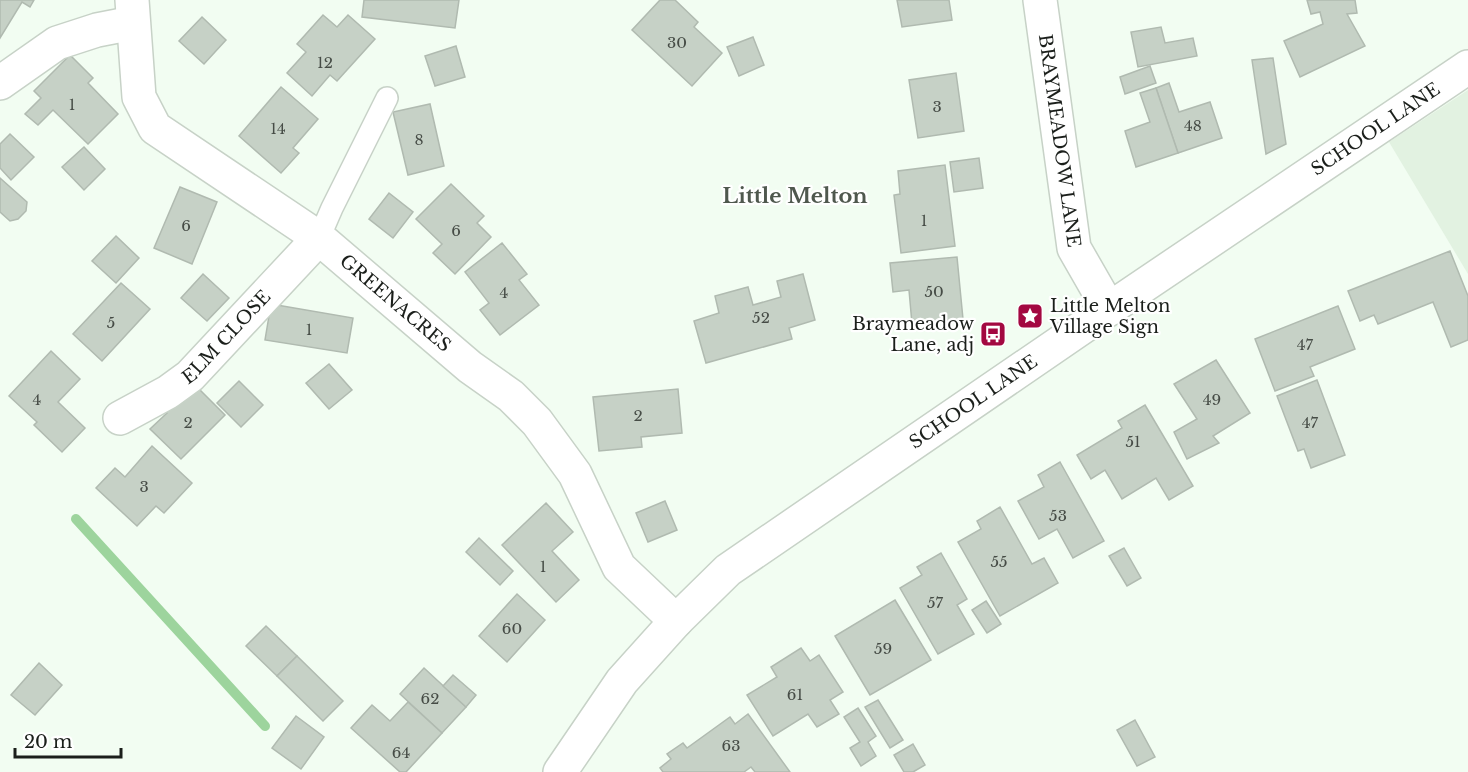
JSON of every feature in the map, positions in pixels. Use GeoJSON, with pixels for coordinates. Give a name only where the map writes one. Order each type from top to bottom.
{"type":"FeatureCollection","features":[{"type":"Feature","properties":{"kind":"street","name":"BRAYMEADOW LANE"},"geometry":{"type":"LineString","coordinates":[[1040,0],[1074,248],[1109,309]]}},
{"type":"Feature","properties":{"kind":"street"},"geometry":{"type":"LineString","coordinates":[[0,83],[57,43],[97,30],[133,12]]}},
{"type":"Feature","properties":{"kind":"street","name":"GREENACRES"},"geometry":{"type":"LineString","coordinates":[[133,12],[139,97],[155,128],[319,238],[470,367],[512,396],[537,422],[576,474],[619,567],[676,621]]}},
{"type":"Feature","properties":{"kind":"street","name":"SCHOOL LANE"},"geometry":{"type":"LineString","coordinates":[[560,772],[622,681],[676,621],[728,570],[1468,67]]}},
{"type":"Feature","properties":{"kind":"street","name":"ELM CLOSE"},"geometry":{"type":"LineString","coordinates":[[120,417],[168,392],[190,376],[319,238]]}},
{"type":"Feature","properties":{"kind":"lane"},"geometry":{"type":"LineString","coordinates":[[319,238],[387,98]]}},
{"type":"Feature","properties":{"kind":"shaded area"},"geometry":{"type":"Polygon","coordinates":[[[1468,90],[1468,274],[1389,142],[1468,90]]]}},
{"type":"Feature","properties":{"kind":"building"},"geometry":{"type":"Polygon","coordinates":[[[0,0],[34,0],[30,7],[22,2],[0,38],[0,0]]]}},
{"type":"Feature","properties":{"kind":"building"},"geometry":{"type":"Polygon","coordinates":[[[364,0],[459,0],[455,28],[362,17],[364,0]]]}},
{"type":"Feature","properties":{"kind":"building"},"geometry":{"type":"Polygon","coordinates":[[[660,0],[675,0],[698,22],[694,27],[722,53],[692,86],[632,30],[660,0]]]}},
{"type":"Feature","properties":{"kind":"building"},"geometry":{"type":"Polygon","coordinates":[[[897,0],[949,0],[952,20],[902,27],[897,0]]]}},
{"type":"Feature","properties":{"kind":"building"},"geometry":{"type":"Polygon","coordinates":[[[1307,0],[1355,0],[1357,13],[1347,14],[1365,46],[1300,77],[1284,41],[1323,24],[1320,12],[1311,14],[1307,0]]]}},
{"type":"Feature","properties":{"kind":"building"},"geometry":{"type":"Polygon","coordinates":[[[323,15],[337,27],[348,15],[375,39],[337,81],[330,75],[312,96],[287,73],[306,52],[297,44],[323,15]]]}},
{"type":"Feature","properties":{"kind":"building"},"geometry":{"type":"Polygon","coordinates":[[[202,17],[226,40],[204,64],[179,41],[202,17]]]}},
{"type":"Feature","properties":{"kind":"building"},"geometry":{"type":"Polygon","coordinates":[[[1161,27],[1165,43],[1193,38],[1197,56],[1138,67],[1131,32],[1161,27]]]}},
{"type":"Feature","properties":{"kind":"building"},"geometry":{"type":"Polygon","coordinates":[[[753,37],[764,65],[739,76],[727,47],[753,37]]]}},
{"type":"Feature","properties":{"kind":"building"},"geometry":{"type":"Polygon","coordinates":[[[456,46],[465,77],[435,86],[425,56],[456,46]]]}},
{"type":"Feature","properties":{"kind":"building"},"geometry":{"type":"Polygon","coordinates":[[[70,55],[93,78],[88,83],[118,114],[88,144],[53,110],[38,125],[25,114],[41,98],[34,91],[70,55]]]}},
{"type":"Feature","properties":{"kind":"building"},"geometry":{"type":"Polygon","coordinates":[[[1273,58],[1286,144],[1266,154],[1252,60],[1273,58]]]}},
{"type":"Feature","properties":{"kind":"building"},"geometry":{"type":"Polygon","coordinates":[[[1150,66],[1156,83],[1125,94],[1120,77],[1150,66]]]}},
{"type":"Feature","properties":{"kind":"building"},"geometry":{"type":"Polygon","coordinates":[[[956,73],[964,131],[918,138],[909,80],[956,73]]]}},
{"type":"Feature","properties":{"kind":"building"},"geometry":{"type":"Polygon","coordinates":[[[1169,83],[1179,112],[1210,102],[1222,138],[1178,153],[1156,88],[1169,83]]]}},
{"type":"Feature","properties":{"kind":"building"},"geometry":{"type":"Polygon","coordinates":[[[281,87],[318,119],[293,148],[299,153],[281,173],[239,136],[281,87]]]}},
{"type":"Feature","properties":{"kind":"building"},"geometry":{"type":"Polygon","coordinates":[[[1156,88],[1178,153],[1136,167],[1125,131],[1150,122],[1140,93],[1156,88]]]}},
{"type":"Feature","properties":{"kind":"building"},"geometry":{"type":"Polygon","coordinates":[[[430,104],[444,166],[408,175],[393,112],[430,104]]]}},
{"type":"Feature","properties":{"kind":"building"},"geometry":{"type":"Polygon","coordinates":[[[10,134],[34,157],[11,180],[0,168],[0,144],[10,134]]]}},
{"type":"Feature","properties":{"kind":"building"},"geometry":{"type":"Polygon","coordinates":[[[84,147],[105,169],[84,190],[62,167],[84,147]]]}},
{"type":"Feature","properties":{"kind":"building"},"geometry":{"type":"Polygon","coordinates":[[[979,158],[983,188],[954,192],[950,162],[979,158]]]}},
{"type":"Feature","properties":{"kind":"building"},"geometry":{"type":"Polygon","coordinates":[[[945,165],[955,246],[901,253],[894,195],[900,194],[898,171],[945,165]]]}},
{"type":"Feature","properties":{"kind":"building"},"geometry":{"type":"Polygon","coordinates":[[[0,178],[27,202],[26,211],[18,219],[10,221],[0,212],[0,178]]]}},
{"type":"Feature","properties":{"kind":"building"},"geometry":{"type":"Polygon","coordinates":[[[451,184],[484,216],[477,223],[491,237],[455,274],[433,253],[442,244],[416,219],[451,184]]]}},
{"type":"Feature","properties":{"kind":"building"},"geometry":{"type":"Polygon","coordinates":[[[180,187],[217,202],[192,264],[154,248],[180,187]]]}},
{"type":"Feature","properties":{"kind":"building"},"geometry":{"type":"Polygon","coordinates":[[[389,193],[413,212],[393,238],[369,219],[389,193]]]}},
{"type":"Feature","properties":{"kind":"building"},"geometry":{"type":"Polygon","coordinates":[[[116,236],[139,258],[116,283],[92,261],[116,236]]]}},
{"type":"Feature","properties":{"kind":"building"},"geometry":{"type":"Polygon","coordinates":[[[502,243],[527,274],[519,280],[539,305],[500,335],[480,310],[489,303],[465,272],[502,243]]]}},
{"type":"Feature","properties":{"kind":"building"},"geometry":{"type":"Polygon","coordinates":[[[1450,251],[1468,296],[1468,340],[1451,347],[1433,302],[1378,324],[1374,315],[1360,321],[1348,291],[1450,251]]]}},
{"type":"Feature","properties":{"kind":"building"},"geometry":{"type":"Polygon","coordinates":[[[957,257],[963,319],[912,324],[909,290],[893,292],[890,263],[957,257]]]}},
{"type":"Feature","properties":{"kind":"building"},"geometry":{"type":"Polygon","coordinates":[[[203,274],[229,298],[207,321],[181,298],[203,274]]]}},
{"type":"Feature","properties":{"kind":"building"},"geometry":{"type":"Polygon","coordinates":[[[803,274],[815,320],[789,328],[792,339],[706,363],[694,321],[719,313],[715,296],[748,287],[753,305],[781,297],[777,281],[803,274]]]}},
{"type":"Feature","properties":{"kind":"building"},"geometry":{"type":"Polygon","coordinates":[[[121,283],[150,309],[102,361],[73,334],[121,283]]]}},
{"type":"Feature","properties":{"kind":"building"},"geometry":{"type":"Polygon","coordinates":[[[271,304],[353,318],[347,353],[265,340],[271,304]]]}},
{"type":"Feature","properties":{"kind":"building"},"geometry":{"type":"Polygon","coordinates":[[[1338,306],[1355,349],[1310,367],[1314,376],[1275,391],[1255,339],[1338,306]]]}},
{"type":"Feature","properties":{"kind":"building"},"geometry":{"type":"Polygon","coordinates":[[[51,351],[80,379],[58,402],[85,428],[62,452],[34,425],[37,422],[9,396],[51,351]]]}},
{"type":"Feature","properties":{"kind":"building"},"geometry":{"type":"Polygon","coordinates":[[[1216,360],[1250,413],[1213,436],[1219,443],[1187,459],[1174,432],[1197,419],[1174,384],[1216,360]]]}},
{"type":"Feature","properties":{"kind":"building"},"geometry":{"type":"Polygon","coordinates":[[[329,364],[352,390],[329,409],[306,383],[329,364]]]}},
{"type":"Feature","properties":{"kind":"building"},"geometry":{"type":"Polygon","coordinates":[[[1317,380],[1345,455],[1311,468],[1304,449],[1298,451],[1277,396],[1317,380]]]}},
{"type":"Feature","properties":{"kind":"building"},"geometry":{"type":"Polygon","coordinates":[[[239,381],[263,405],[241,427],[217,403],[239,381]]]}},
{"type":"Feature","properties":{"kind":"building"},"geometry":{"type":"Polygon","coordinates":[[[196,386],[225,415],[181,459],[150,429],[167,413],[161,407],[196,386]]]}},
{"type":"Feature","properties":{"kind":"building"},"geometry":{"type":"Polygon","coordinates":[[[678,389],[682,433],[641,437],[642,447],[599,451],[593,397],[678,389]]]}},
{"type":"Feature","properties":{"kind":"building"},"geometry":{"type":"Polygon","coordinates":[[[1145,405],[1193,486],[1169,500],[1156,478],[1122,499],[1105,470],[1091,479],[1077,455],[1122,428],[1118,421],[1145,405]]]}},
{"type":"Feature","properties":{"kind":"building"},"geometry":{"type":"Polygon","coordinates":[[[152,446],[192,483],[164,513],[156,506],[137,526],[96,488],[115,468],[125,477],[152,446]]]}},
{"type":"Feature","properties":{"kind":"building"},"geometry":{"type":"Polygon","coordinates":[[[1060,462],[1104,541],[1073,558],[1057,529],[1039,539],[1018,501],[1044,487],[1038,475],[1060,462]]]}},
{"type":"Feature","properties":{"kind":"building"},"geometry":{"type":"Polygon","coordinates":[[[665,501],[677,530],[648,542],[636,513],[665,501]]]}},
{"type":"Feature","properties":{"kind":"building"},"geometry":{"type":"Polygon","coordinates":[[[546,503],[573,532],[552,551],[579,580],[556,602],[502,545],[546,503]]]}},
{"type":"Feature","properties":{"kind":"building"},"geometry":{"type":"Polygon","coordinates":[[[1000,507],[1032,564],[1044,558],[1058,583],[1000,616],[958,542],[981,529],[977,521],[1000,507]]]}},
{"type":"Feature","properties":{"kind":"building"},"geometry":{"type":"Polygon","coordinates":[[[479,538],[513,571],[500,585],[466,552],[479,538]]]}},
{"type":"Feature","properties":{"kind":"building"},"geometry":{"type":"Polygon","coordinates":[[[1124,548],[1141,578],[1127,586],[1109,556],[1124,548]]]}},
{"type":"Feature","properties":{"kind":"building"},"geometry":{"type":"Polygon","coordinates":[[[941,553],[967,599],[957,605],[974,634],[938,654],[900,588],[922,575],[917,567],[941,553]]]}},
{"type":"Feature","properties":{"kind":"building"},"geometry":{"type":"Polygon","coordinates":[[[517,594],[545,620],[507,662],[479,636],[517,594]]]}},
{"type":"Feature","properties":{"kind":"building"},"geometry":{"type":"Polygon","coordinates":[[[895,600],[931,660],[870,695],[835,636],[895,600]]]}},
{"type":"Feature","properties":{"kind":"building"},"geometry":{"type":"Polygon","coordinates":[[[986,601],[1001,624],[987,633],[972,610],[986,601]]]}},
{"type":"Feature","properties":{"kind":"building"},"geometry":{"type":"Polygon","coordinates":[[[266,626],[297,656],[277,676],[246,646],[266,626]]]}},
{"type":"Feature","properties":{"kind":"building"},"geometry":{"type":"Polygon","coordinates":[[[801,648],[810,661],[819,655],[843,692],[830,700],[839,714],[817,727],[808,714],[773,736],[747,695],[777,677],[771,667],[801,648]]]}},
{"type":"Feature","properties":{"kind":"building"},"geometry":{"type":"Polygon","coordinates":[[[297,656],[343,701],[323,721],[277,676],[297,656]]]}},
{"type":"Feature","properties":{"kind":"building"},"geometry":{"type":"Polygon","coordinates":[[[39,663],[62,685],[35,715],[11,695],[39,663]]]}},
{"type":"Feature","properties":{"kind":"building"},"geometry":{"type":"Polygon","coordinates":[[[424,668],[466,707],[442,733],[400,694],[424,668]]]}},
{"type":"Feature","properties":{"kind":"building"},"geometry":{"type":"Polygon","coordinates":[[[453,675],[476,695],[466,707],[443,686],[453,675]]]}},
{"type":"Feature","properties":{"kind":"building"},"geometry":{"type":"Polygon","coordinates":[[[878,700],[903,740],[890,748],[865,707],[878,700]]]}},
{"type":"Feature","properties":{"kind":"building"},"geometry":{"type":"Polygon","coordinates":[[[408,702],[442,733],[406,772],[400,772],[351,728],[372,705],[390,721],[408,702]]]}},
{"type":"Feature","properties":{"kind":"building"},"geometry":{"type":"Polygon","coordinates":[[[858,708],[876,736],[868,742],[876,756],[861,766],[850,748],[860,742],[844,717],[858,708]]]}},
{"type":"Feature","properties":{"kind":"building"},"geometry":{"type":"Polygon","coordinates":[[[748,714],[790,772],[755,772],[751,767],[744,772],[663,772],[660,768],[671,759],[667,754],[683,743],[687,748],[730,717],[735,724],[748,714]]]}},
{"type":"Feature","properties":{"kind":"building"},"geometry":{"type":"Polygon","coordinates":[[[296,716],[324,737],[301,769],[272,748],[296,716]]]}},
{"type":"Feature","properties":{"kind":"building"},"geometry":{"type":"Polygon","coordinates":[[[1135,720],[1155,757],[1137,766],[1117,730],[1135,720]]]}},
{"type":"Feature","properties":{"kind":"building"},"geometry":{"type":"Polygon","coordinates":[[[913,744],[925,765],[913,772],[904,772],[894,755],[913,744]]]}},
{"type":"Feature","properties":{"kind":"waterway"},"geometry":{"type":"LineString","coordinates":[[76,519],[265,726]]}},
{"type":"Feature","properties":{"kind":"place","name":"Little Melton Village Sign"},"geometry":{"type":"Point","coordinates":[1030,316]}},
{"type":"Feature","properties":{"kind":"place","name":"Braymeadow Lane, adj"},"geometry":{"type":"Point","coordinates":[993,334]}},
{"type":"Feature","properties":{"kind":"district","name":"Little Melton"},"geometry":{"type":"Point","coordinates":[795,196]}}]}
